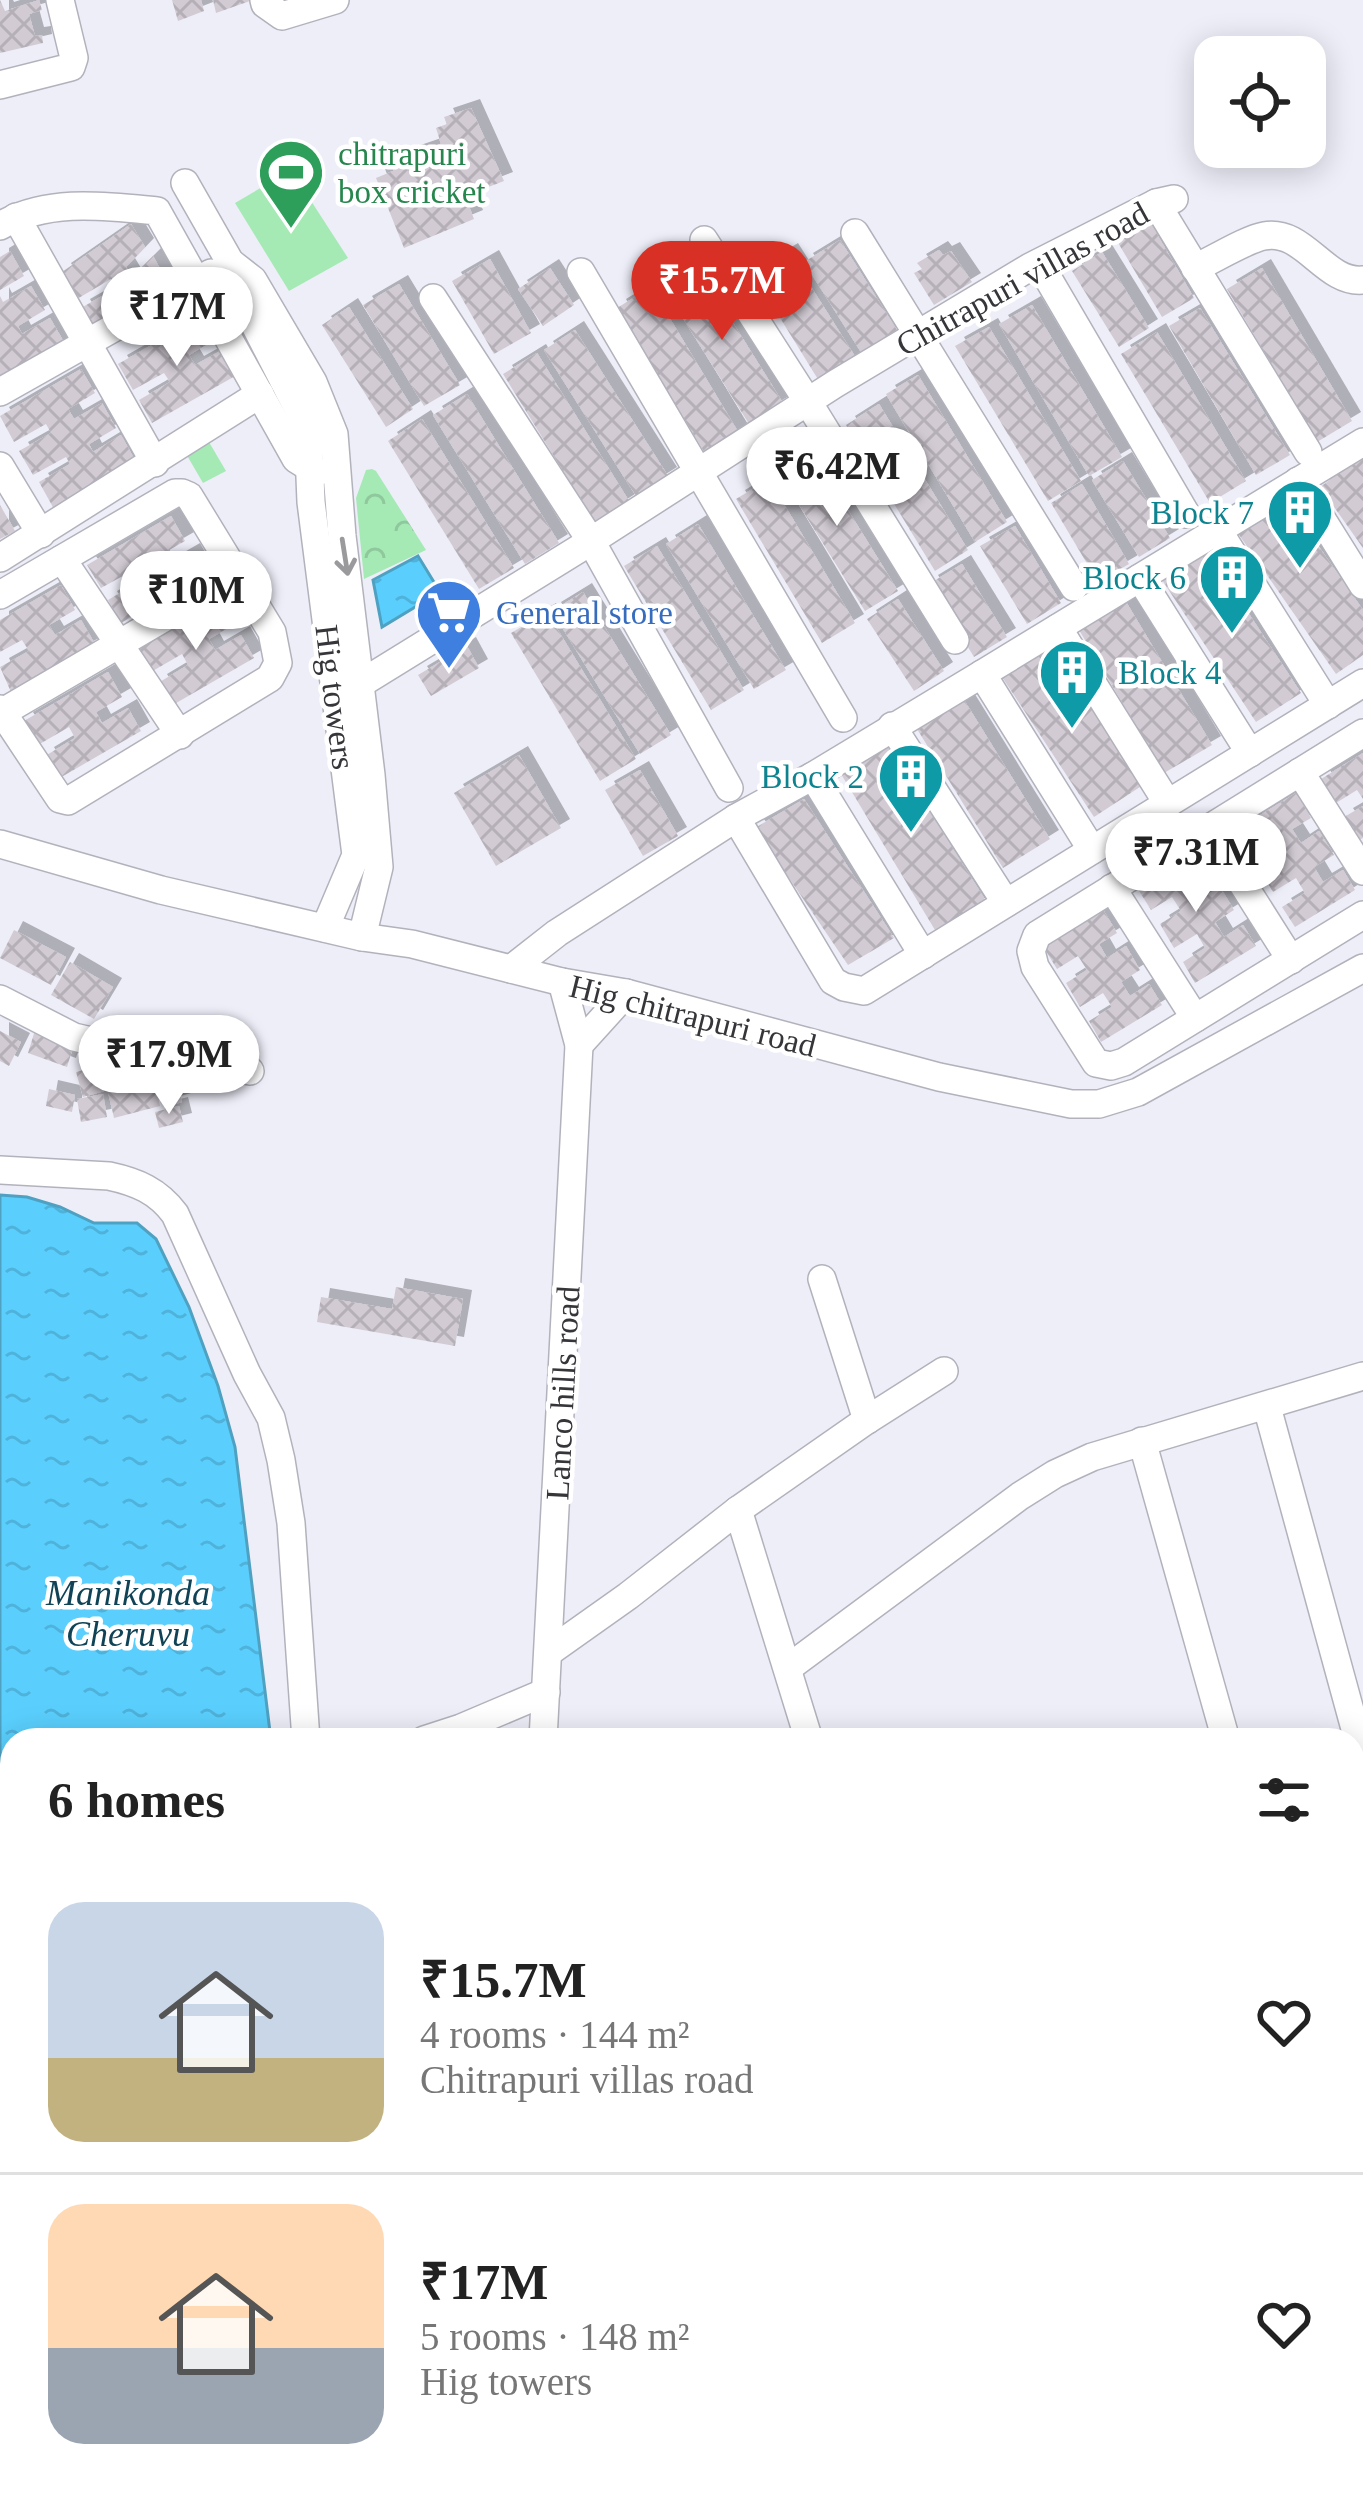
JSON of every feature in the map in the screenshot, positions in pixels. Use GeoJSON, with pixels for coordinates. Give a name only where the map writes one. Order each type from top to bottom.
{"type":"FeatureCollection","features":[{"type":"Feature","properties":{"kind":"street"},"geometry":{"type":"LineString","coordinates":[[0,86],[71,67],[74,58],[60,0]]}},
{"type":"Feature","properties":{"kind":"street"},"geometry":{"type":"LineString","coordinates":[[264,0],[282,16],[334,0]]}},
{"type":"Feature","properties":{"kind":"street"},"geometry":{"type":"LineString","coordinates":[[185,183],[230,262],[253,280],[313,382],[334,434],[347,684],[379,867],[362,938]]}},
{"type":"Feature","properties":{"kind":"street","name":"Chitrapuri villas road"},"geometry":{"type":"LineString","coordinates":[[347,684],[446,631],[1040,262],[1165,201],[1195,268]]}},
{"type":"Feature","properties":{"kind":"street"},"geometry":{"type":"LineString","coordinates":[[155,463],[87,343],[8,221],[82,204],[157,211],[296,459],[337,488]]}},
{"type":"Feature","properties":{"kind":"street"},"geometry":{"type":"LineString","coordinates":[[856,233],[1074,587]]}},
{"type":"Feature","properties":{"kind":"street"},"geometry":{"type":"LineString","coordinates":[[1308,452],[1195,268],[1265,235],[1286,238],[1338,276],[1363,280]]}},
{"type":"Feature","properties":{"kind":"street"},"geometry":{"type":"LineString","coordinates":[[704,240],[955,640]]}},
{"type":"Feature","properties":{"kind":"street"},"geometry":{"type":"LineString","coordinates":[[0,392],[230,262]]}},
{"type":"Feature","properties":{"kind":"street","name":"Hig towers"},"geometry":{"type":"LineString","coordinates":[[230,262],[237,290],[308,428],[311,502],[347,684],[356,855],[325,928]]}},
{"type":"Feature","properties":{"kind":"street"},"geometry":{"type":"LineString","coordinates":[[1040,262],[1186,514]]}},
{"type":"Feature","properties":{"kind":"street"},"geometry":{"type":"LineString","coordinates":[[581,272],[843,718]]}},
{"type":"Feature","properties":{"kind":"street"},"geometry":{"type":"LineString","coordinates":[[434,298],[591,541],[729,788]]}},
{"type":"Feature","properties":{"kind":"street"},"geometry":{"type":"LineString","coordinates":[[0,558],[260,394]]}},
{"type":"Feature","properties":{"kind":"street"},"geometry":{"type":"LineString","coordinates":[[511,969],[557,933],[736,818],[1363,442]]}},
{"type":"Feature","properties":{"kind":"street"},"geometry":{"type":"LineString","coordinates":[[0,466],[41,534]]}},
{"type":"Feature","properties":{"kind":"street"},"geometry":{"type":"LineString","coordinates":[[1298,481],[1363,585]]}},
{"type":"Feature","properties":{"kind":"street"},"geometry":{"type":"LineString","coordinates":[[0,596],[182,493],[189,496],[272,632],[278,663],[270,678],[68,801],[60,799],[1,711],[237,575]]}},
{"type":"Feature","properties":{"kind":"street"},"geometry":{"type":"LineString","coordinates":[[1219,532],[1328,705]]}},
{"type":"Feature","properties":{"kind":"street"},"geometry":{"type":"LineString","coordinates":[[62,559],[180,735]]}},
{"type":"Feature","properties":{"kind":"street"},"geometry":{"type":"LineString","coordinates":[[1140,578],[1250,753]]}},
{"type":"Feature","properties":{"kind":"street"},"geometry":{"type":"LineString","coordinates":[[1058,628],[1168,803]]}},
{"type":"Feature","properties":{"kind":"street"},"geometry":{"type":"LineString","coordinates":[[982,674],[1092,850]]}},
{"type":"Feature","properties":{"kind":"street"},"geometry":{"type":"LineString","coordinates":[[736,818],[833,981],[864,991],[1363,683]]}},
{"type":"Feature","properties":{"kind":"street"},"geometry":{"type":"LineString","coordinates":[[892,726],[1006,903]]}},
{"type":"Feature","properties":{"kind":"street"},"geometry":{"type":"LineString","coordinates":[[1363,733],[1037,935],[1030,951],[1035,967],[1096,1063],[1111,1066],[1363,915]]}},
{"type":"Feature","properties":{"kind":"street"},"geometry":{"type":"LineString","coordinates":[[1300,772],[1363,871]]}},
{"type":"Feature","properties":{"kind":"street"},"geometry":{"type":"LineString","coordinates":[[813,776],[922,955]]}},
{"type":"Feature","properties":{"kind":"street"},"geometry":{"type":"LineString","coordinates":[[1208,829],[1291,960]]}},
{"type":"Feature","properties":{"kind":"street","name":"Hig chitrapuri road"},"geometry":{"type":"LineString","coordinates":[[0,844],[161,890],[626,993],[939,1077],[1071,1104],[1099,1104],[1138,1092],[1363,968]]}},
{"type":"Feature","properties":{"kind":"street"},"geometry":{"type":"LineString","coordinates":[[1112,888],[1195,1018]]}},
{"type":"Feature","properties":{"kind":"street","name":"Lanco hills road"},"geometry":{"type":"LineString","coordinates":[[544,1728],[579,1045],[562,982]]}},
{"type":"Feature","properties":{"kind":"street"},"geometry":{"type":"LineString","coordinates":[[579,1045],[626,993]]}},
{"type":"Feature","properties":{"kind":"street"},"geometry":{"type":"LineString","coordinates":[[0,999],[74,1037],[250,1071]]}},
{"type":"Feature","properties":{"kind":"street"},"geometry":{"type":"LineString","coordinates":[[0,1171],[124,1179],[160,1196],[175,1214],[271,1418],[291,1523],[305,1728]]}},
{"type":"Feature","properties":{"kind":"street"},"geometry":{"type":"LineString","coordinates":[[822,1280],[867,1420]]}},
{"type":"Feature","properties":{"kind":"street"},"geometry":{"type":"LineString","coordinates":[[549,1652],[738,1510],[944,1371]]}},
{"type":"Feature","properties":{"kind":"street"},"geometry":{"type":"LineString","coordinates":[[788,1668],[1020,1496],[1092,1457],[1363,1376]]}},
{"type":"Feature","properties":{"kind":"street"},"geometry":{"type":"LineString","coordinates":[[1267,1407],[1355,1728]]}},
{"type":"Feature","properties":{"kind":"street"},"geometry":{"type":"LineString","coordinates":[[1142,1442],[1223,1728]]}},
{"type":"Feature","properties":{"kind":"street"},"geometry":{"type":"LineString","coordinates":[[738,1510],[788,1668],[801,1728]]}},
{"type":"Feature","properties":{"kind":"street"},"geometry":{"type":"LineString","coordinates":[[461,1728],[546,1693]]}},
{"type":"Feature","properties":{"kind":"green space","name":"chitrapuri box cricket"},"geometry":{"type":"Polygon","coordinates":[[[291,170],[348,258],[289,291],[235,203],[291,170]]]}},
{"type":"Feature","properties":{"kind":"green space"},"geometry":{"type":"Polygon","coordinates":[[[206,437],[226,471],[203,483],[185,452],[206,437]]]}},
{"type":"Feature","properties":{"kind":"green space"},"geometry":{"type":"Polygon","coordinates":[[[372,469],[426,550],[364,579],[356,498],[366,470],[372,469]]]}},
{"type":"Feature","properties":{"kind":"water"},"geometry":{"type":"Polygon","coordinates":[[[418,556],[440,592],[382,627],[373,580],[418,556]]]}},
{"type":"Feature","properties":{"kind":"water","name":"Manikonda Cheruvu"},"geometry":{"type":"Polygon","coordinates":[[[0,1195],[27,1197],[94,1223],[137,1223],[156,1239],[189,1307],[235,1447],[270,1728],[0,1728],[0,1195]]]}},
{"type":"Feature","properties":{"kind":"building"},"geometry":{"type":"Polygon","coordinates":[[[0,0],[5,11],[39,0],[42,10],[29,14],[35,36],[42,35],[43,43],[0,53],[0,0]]]}},
{"type":"Feature","properties":{"kind":"building"},"geometry":{"type":"Polygon","coordinates":[[[172,0],[201,0],[204,11],[178,21],[172,0]]]}},
{"type":"Feature","properties":{"kind":"building"},"geometry":{"type":"Polygon","coordinates":[[[213,0],[250,0],[250,1],[216,13],[213,0]]]}},
{"type":"Feature","properties":{"kind":"building"},"geometry":{"type":"Polygon","coordinates":[[[471,108],[504,181],[465,196],[474,219],[404,248],[376,178],[393,171],[397,159],[441,144],[436,128],[447,124],[444,117],[471,108]]]}},
{"type":"Feature","properties":{"kind":"building"},"geometry":{"type":"Polygon","coordinates":[[[1150,222],[1194,298],[1162,317],[1117,241],[1150,222]]]}},
{"type":"Feature","properties":{"kind":"building"},"geometry":{"type":"Polygon","coordinates":[[[131,224],[145,247],[126,267],[132,277],[153,256],[167,281],[134,310],[94,332],[81,308],[116,288],[111,279],[77,299],[62,272],[131,224]]]}},
{"type":"Feature","properties":{"kind":"building"},"geometry":{"type":"Polygon","coordinates":[[[840,240],[897,330],[861,352],[804,262],[840,240]]]}},
{"type":"Feature","properties":{"kind":"building"},"geometry":{"type":"Polygon","coordinates":[[[939,250],[943,255],[951,251],[972,282],[934,305],[914,273],[922,269],[917,263],[939,250]]]}},
{"type":"Feature","properties":{"kind":"building"},"geometry":{"type":"Polygon","coordinates":[[[10,251],[24,276],[0,290],[0,257],[10,251]]]}},
{"type":"Feature","properties":{"kind":"building"},"geometry":{"type":"Polygon","coordinates":[[[789,252],[856,358],[819,381],[753,274],[789,252]]]}},
{"type":"Feature","properties":{"kind":"building"},"geometry":{"type":"Polygon","coordinates":[[[1102,252],[1149,328],[1119,347],[1072,271],[1102,252]]]}},
{"type":"Feature","properties":{"kind":"building"},"geometry":{"type":"Polygon","coordinates":[[[490,259],[531,333],[494,354],[452,281],[490,259]]]}},
{"type":"Feature","properties":{"kind":"building"},"geometry":{"type":"Polygon","coordinates":[[[695,262],[783,403],[749,424],[661,283],[695,262]]]}},
{"type":"Feature","properties":{"kind":"building"},"geometry":{"type":"Polygon","coordinates":[[[550,268],[574,305],[543,326],[518,289],[550,268]]]}},
{"type":"Feature","properties":{"kind":"building"},"geometry":{"type":"Polygon","coordinates":[[[1262,268],[1352,421],[1317,442],[1227,289],[1262,268]]]}},
{"type":"Feature","properties":{"kind":"building"},"geometry":{"type":"Polygon","coordinates":[[[399,284],[460,385],[424,406],[363,305],[399,284]]]}},
{"type":"Feature","properties":{"kind":"building"},"geometry":{"type":"Polygon","coordinates":[[[31,286],[45,310],[18,326],[22,334],[50,318],[65,344],[0,381],[0,296],[3,302],[31,286]]]}},
{"type":"Feature","properties":{"kind":"building"},"geometry":{"type":"Polygon","coordinates":[[[651,287],[740,435],[706,455],[617,308],[651,287]]]}},
{"type":"Feature","properties":{"kind":"building"},"geometry":{"type":"Polygon","coordinates":[[[1032,305],[1122,457],[1089,476],[999,324],[1032,305]]]}},
{"type":"Feature","properties":{"kind":"building"},"geometry":{"type":"Polygon","coordinates":[[[349,307],[413,409],[386,427],[322,325],[349,307]]]}},
{"type":"Feature","properties":{"kind":"building"},"geometry":{"type":"Polygon","coordinates":[[[1200,308],[1290,455],[1256,475],[1169,326],[1200,308]]]}},
{"type":"Feature","properties":{"kind":"building"},"geometry":{"type":"Polygon","coordinates":[[[203,316],[216,339],[189,355],[195,365],[222,350],[237,375],[152,423],[139,400],[170,382],[164,373],[133,390],[118,364],[203,316]]]}},
{"type":"Feature","properties":{"kind":"building"},"geometry":{"type":"Polygon","coordinates":[[[989,327],[1081,481],[1048,501],[955,346],[989,327]]]}},
{"type":"Feature","properties":{"kind":"building"},"geometry":{"type":"Polygon","coordinates":[[[575,330],[668,476],[636,496],[544,350],[575,330]]]}},
{"type":"Feature","properties":{"kind":"building"},"geometry":{"type":"Polygon","coordinates":[[[1157,332],[1246,481],[1210,503],[1121,354],[1157,332]]]}},
{"type":"Feature","properties":{"kind":"building"},"geometry":{"type":"Polygon","coordinates":[[[537,353],[629,501],[595,523],[503,374],[537,353]]]}},
{"type":"Feature","properties":{"kind":"building"},"geometry":{"type":"Polygon","coordinates":[[[81,369],[95,393],[68,409],[74,419],[102,403],[116,428],[89,444],[93,452],[121,435],[136,462],[54,509],[39,482],[70,464],[66,457],[33,475],[19,451],[51,433],[46,424],[14,442],[0,416],[81,369]]]}},
{"type":"Feature","properties":{"kind":"building"},"geometry":{"type":"Polygon","coordinates":[[[918,375],[1007,522],[975,542],[886,394],[918,375]]]}},
{"type":"Feature","properties":{"kind":"building"},"geometry":{"type":"Polygon","coordinates":[[[467,394],[559,543],[525,564],[433,415],[467,394]]]}},
{"type":"Feature","properties":{"kind":"building"},"geometry":{"type":"Polygon","coordinates":[[[879,404],[968,550],[935,571],[846,425],[879,404]]]}},
{"type":"Feature","properties":{"kind":"building"},"geometry":{"type":"Polygon","coordinates":[[[422,419],[514,568],[479,589],[388,441],[422,419]]]}},
{"type":"Feature","properties":{"kind":"building"},"geometry":{"type":"Polygon","coordinates":[[[809,447],[898,591],[865,611],[776,468],[809,447]]]}},
{"type":"Feature","properties":{"kind":"building"},"geometry":{"type":"Polygon","coordinates":[[[1363,456],[1363,548],[1320,487],[1363,456]]]}},
{"type":"Feature","properties":{"kind":"building"},"geometry":{"type":"Polygon","coordinates":[[[1123,461],[1170,538],[1139,557],[1092,480],[1123,461]]]}},
{"type":"Feature","properties":{"kind":"building"},"geometry":{"type":"Polygon","coordinates":[[[769,479],[855,623],[822,643],[736,499],[769,479]]]}},
{"type":"Feature","properties":{"kind":"building"},"geometry":{"type":"Polygon","coordinates":[[[1082,484],[1129,564],[1098,582],[1051,503],[1082,484]]]}},
{"type":"Feature","properties":{"kind":"building","name":"Block 7"},"geometry":{"type":"Polygon","coordinates":[[[1285,498],[1363,610],[1363,655],[1336,674],[1237,532],[1285,498]]]}},
{"type":"Feature","properties":{"kind":"building"},"geometry":{"type":"Polygon","coordinates":[[[0,505],[15,531],[0,539],[0,505]]]}},
{"type":"Feature","properties":{"kind":"building"},"geometry":{"type":"Polygon","coordinates":[[[171,516],[185,541],[159,556],[165,567],[191,552],[204,575],[121,623],[108,600],[138,582],[132,571],[101,588],[87,565],[171,516]]]}},
{"type":"Feature","properties":{"kind":"building"},"geometry":{"type":"Polygon","coordinates":[[[698,524],[786,670],[754,689],[666,544],[698,524]]]}},
{"type":"Feature","properties":{"kind":"building"},"geometry":{"type":"Polygon","coordinates":[[[1015,526],[1061,603],[1027,624],[980,546],[1015,526]]]}},
{"type":"Feature","properties":{"kind":"building"},"geometry":{"type":"Polygon","coordinates":[[[657,546],[744,690],[711,710],[624,566],[657,546]]]}},
{"type":"Feature","properties":{"kind":"building","name":"Block 6"},"geometry":{"type":"Polygon","coordinates":[[[1207,550],[1301,693],[1256,722],[1162,580],[1207,550]]]}},
{"type":"Feature","properties":{"kind":"building"},"geometry":{"type":"Polygon","coordinates":[[[962,564],[1007,637],[974,657],[929,584],[962,564]]]}},
{"type":"Feature","properties":{"kind":"building"},"geometry":{"type":"Polygon","coordinates":[[[61,585],[75,610],[49,625],[55,635],[81,620],[95,644],[11,692],[0,667],[29,651],[22,640],[0,652],[0,620],[61,585]]]}},
{"type":"Feature","properties":{"kind":"building"},"geometry":{"type":"Polygon","coordinates":[[[583,592],[671,735],[640,754],[552,611],[583,592]]]}},
{"type":"Feature","properties":{"kind":"building"},"geometry":{"type":"Polygon","coordinates":[[[1123,597],[1212,745],[1164,773],[1076,625],[1123,597]]]}},
{"type":"Feature","properties":{"kind":"building"},"geometry":{"type":"Polygon","coordinates":[[[898,599],[944,671],[914,691],[867,619],[898,599]]]}},
{"type":"Feature","properties":{"kind":"building"},"geometry":{"type":"Polygon","coordinates":[[[221,600],[235,624],[209,639],[215,650],[241,635],[254,658],[171,706],[158,683],[188,665],[182,654],[151,672],[137,648],[221,600]]]}},
{"type":"Feature","properties":{"kind":"building"},"geometry":{"type":"Polygon","coordinates":[[[547,612],[636,759],[600,781],[511,633],[547,612]]]}},
{"type":"Feature","properties":{"kind":"building","name":"Block 4"},"geometry":{"type":"Polygon","coordinates":[[[1051,644],[1143,785],[1094,817],[1002,677],[1051,644]]]}},
{"type":"Feature","properties":{"kind":"building","name":"General store"},"geometry":{"type":"Polygon","coordinates":[[[467,646],[479,668],[431,696],[418,675],[467,646]]]}},
{"type":"Feature","properties":{"kind":"building"},"geometry":{"type":"Polygon","coordinates":[[[108,672],[122,697],[96,712],[102,723],[128,708],[141,731],[58,779],[45,756],[75,738],[69,727],[38,745],[24,721],[108,672]]]}},
{"type":"Feature","properties":{"kind":"building"},"geometry":{"type":"Polygon","coordinates":[[[964,700],[1050,839],[1003,868],[917,729],[964,700]]]}},
{"type":"Feature","properties":{"kind":"building","name":"Block 2"},"geometry":{"type":"Polygon","coordinates":[[[886,743],[986,901],[935,930],[838,769],[886,743]]]}},
{"type":"Feature","properties":{"kind":"building"},"geometry":{"type":"Polygon","coordinates":[[[1363,753],[1363,799],[1357,790],[1336,803],[1321,779],[1363,753]]]}},
{"type":"Feature","properties":{"kind":"building"},"geometry":{"type":"Polygon","coordinates":[[[519,755],[561,828],[496,866],[454,793],[519,755]]]}},
{"type":"Feature","properties":{"kind":"building"},"geometry":{"type":"Polygon","coordinates":[[[640,770],[678,836],[643,856],[605,790],[640,770]]]}},
{"type":"Feature","properties":{"kind":"building"},"geometry":{"type":"Polygon","coordinates":[[[1296,793],[1311,818],[1292,829],[1301,843],[1319,831],[1334,855],[1314,867],[1323,882],[1343,870],[1355,890],[1295,927],[1282,907],[1305,893],[1296,878],[1273,892],[1259,869],[1280,856],[1272,842],[1251,855],[1236,830],[1296,793]]]}},
{"type":"Feature","properties":{"kind":"building"},"geometry":{"type":"Polygon","coordinates":[[[804,799],[894,938],[848,965],[755,828],[804,799]]]}},
{"type":"Feature","properties":{"kind":"building"},"geometry":{"type":"Polygon","coordinates":[[[1363,806],[1363,838],[1359,840],[1344,817],[1363,806]]]}},
{"type":"Feature","properties":{"kind":"building"},"geometry":{"type":"Polygon","coordinates":[[[1197,849],[1212,874],[1192,885],[1201,899],[1220,887],[1234,910],[1215,922],[1224,937],[1243,925],[1256,946],[1195,983],[1183,962],[1205,948],[1197,934],[1174,948],[1160,924],[1181,911],[1172,897],[1151,910],[1136,886],[1197,849]]]}},
{"type":"Feature","properties":{"kind":"building"},"geometry":{"type":"Polygon","coordinates":[[[1102,908],[1117,933],[1099,944],[1107,958],[1126,946],[1140,970],[1121,982],[1130,996],[1149,984],[1162,1005],[1101,1042],[1089,1021],[1112,1007],[1103,993],[1080,1007],[1066,983],[1087,970],[1078,956],[1057,969],[1042,945],[1102,908]]]}},
{"type":"Feature","properties":{"kind":"building"},"geometry":{"type":"Polygon","coordinates":[[[14,930],[66,957],[51,985],[0,958],[14,930]]]}},
{"type":"Feature","properties":{"kind":"building"},"geometry":{"type":"Polygon","coordinates":[[[70,962],[113,987],[94,1019],[51,995],[70,962]]]}},
{"type":"Feature","properties":{"kind":"building"},"geometry":{"type":"Polygon","coordinates":[[[36,1027],[75,1041],[67,1067],[28,1053],[36,1027]]]}},
{"type":"Feature","properties":{"kind":"building"},"geometry":{"type":"Polygon","coordinates":[[[0,1031],[21,1042],[9,1066],[0,1061],[0,1031]]]}},
{"type":"Feature","properties":{"kind":"building"},"geometry":{"type":"Polygon","coordinates":[[[117,1061],[120,1073],[147,1065],[150,1078],[83,1097],[76,1072],[117,1061]]]}},
{"type":"Feature","properties":{"kind":"building"},"geometry":{"type":"Polygon","coordinates":[[[173,1072],[182,1102],[165,1107],[156,1076],[173,1072]]]}},
{"type":"Feature","properties":{"kind":"building"},"geometry":{"type":"Polygon","coordinates":[[[154,1080],[160,1106],[114,1118],[108,1092],[154,1080]]]}},
{"type":"Feature","properties":{"kind":"building"},"geometry":{"type":"Polygon","coordinates":[[[49,1089],[75,1095],[72,1112],[46,1106],[49,1089]]]}},
{"type":"Feature","properties":{"kind":"building"},"geometry":{"type":"Polygon","coordinates":[[[103,1094],[107,1117],[81,1122],[77,1099],[103,1094]]]}},
{"type":"Feature","properties":{"kind":"building"},"geometry":{"type":"Polygon","coordinates":[[[179,1106],[183,1122],[159,1128],[155,1112],[179,1106]]]}},
{"type":"Feature","properties":{"kind":"building"},"geometry":{"type":"Polygon","coordinates":[[[396,1287],[463,1299],[455,1346],[317,1322],[321,1297],[392,1309],[396,1287]]]}},
{"type":"Feature","properties":{"kind":"place","name":"chitrapuri box cricket"},"geometry":{"type":"Point","coordinates":[291,231]}},
{"type":"Feature","properties":{"kind":"place","name":"Block 7"},"geometry":{"type":"Point","coordinates":[1300,571]}},
{"type":"Feature","properties":{"kind":"place","name":"Block 6"},"geometry":{"type":"Point","coordinates":[1232,636]}},
{"type":"Feature","properties":{"kind":"place","name":"General store"},"geometry":{"type":"Point","coordinates":[449,671]}},
{"type":"Feature","properties":{"kind":"place","name":"Block 4"},"geometry":{"type":"Point","coordinates":[1072,731]}},
{"type":"Feature","properties":{"kind":"place","name":"Block 2"},"geometry":{"type":"Point","coordinates":[911,835]}}]}
